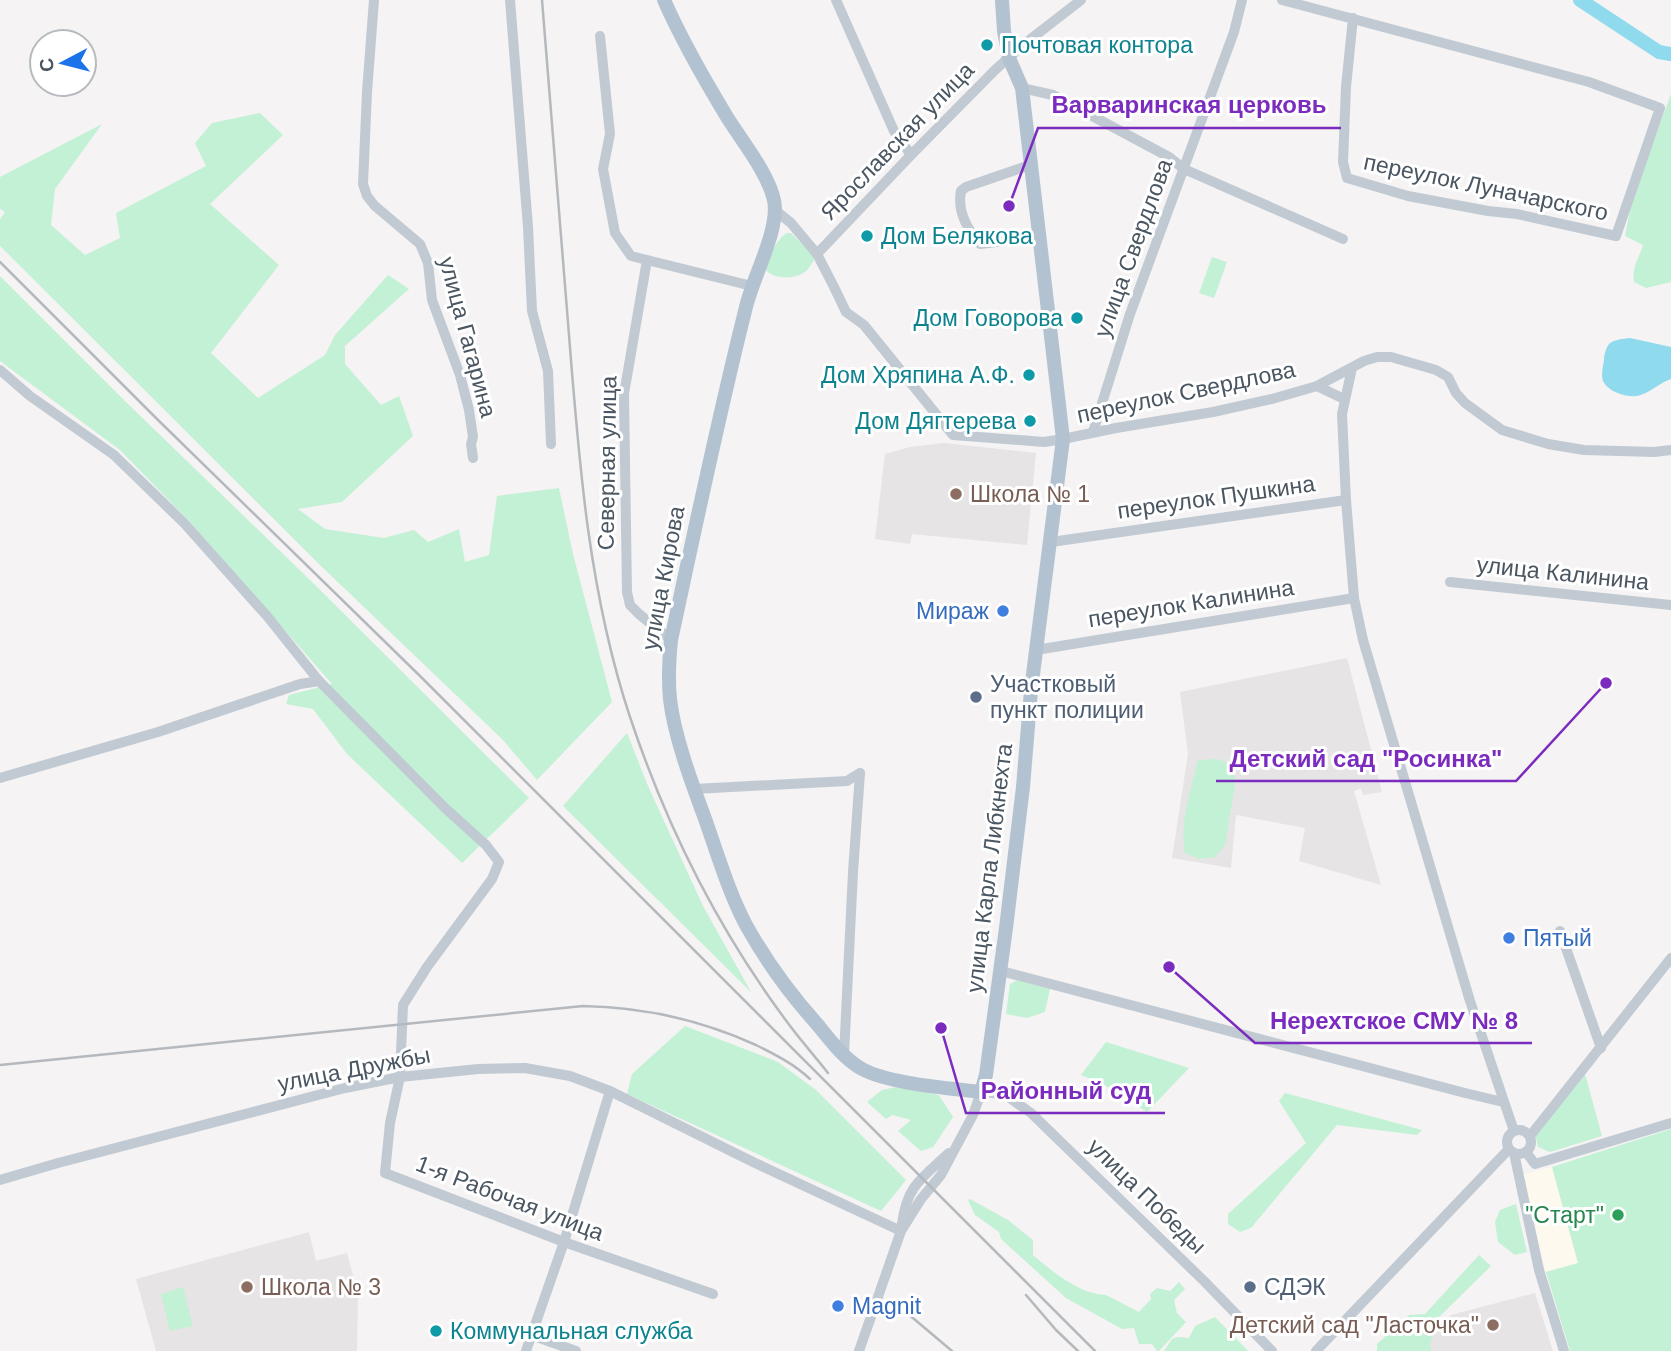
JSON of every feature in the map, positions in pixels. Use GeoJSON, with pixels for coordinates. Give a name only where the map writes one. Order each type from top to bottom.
{"type":"FeatureCollection","features":[{"type":"Feature","properties":{"kind":"main road"},"geometry":{"type":"LineString","coordinates":[[664,0],[678,34],[768,183],[775,210]]}},
{"type":"Feature","properties":{"kind":"main road","name":"улица Карла Либкнехта"},"geometry":{"type":"LineString","coordinates":[[982,1092],[1001,971],[1023,787],[1029,706],[1063,439],[1021,88],[1009,58],[1002,0]]}},
{"type":"Feature","properties":{"kind":"main road","name":"улица Кирова"},"geometry":{"type":"LineString","coordinates":[[775,210],[771,232],[752,286],[714,442],[671,640],[670,698],[676,727],[722,869],[745,923],[779,978],[805,1011],[844,1055],[863,1069],[890,1079],[982,1092]]}},
{"type":"Feature","properties":{"kind":"street","name":"улица Гагарина"},"geometry":{"type":"LineString","coordinates":[[374,0],[363,184],[367,196],[376,206],[420,244],[428,263],[432,300],[460,375],[469,410],[473,458]]}},
{"type":"Feature","properties":{"kind":"street"},"geometry":{"type":"LineString","coordinates":[[509,0],[528,227],[532,311],[548,371],[551,444]]}},
{"type":"Feature","properties":{"kind":"street"},"geometry":{"type":"LineString","coordinates":[[836,0],[894,131],[911,155]]}},
{"type":"Feature","properties":{"kind":"street","name":"Ярославская улица"},"geometry":{"type":"LineString","coordinates":[[817,254],[911,155],[1009,58],[1081,0]]}},
{"type":"Feature","properties":{"kind":"street","name":"улица Свердлова"},"geometry":{"type":"LineString","coordinates":[[1093,432],[1130,314],[1234,32],[1242,0]]}},
{"type":"Feature","properties":{"kind":"street"},"geometry":{"type":"LineString","coordinates":[[1282,0],[1353,18]]}},
{"type":"Feature","properties":{"kind":"street","name":"переулок Луначарского"},"geometry":{"type":"LineString","coordinates":[[1353,18],[1589,82],[1660,108],[1616,236],[1517,214],[1408,196],[1347,178],[1343,162],[1346,87],[1353,18]]}},
{"type":"Feature","properties":{"kind":"street"},"geometry":{"type":"LineString","coordinates":[[600,36],[610,134],[603,169],[614,233],[631,256],[752,286]]}},
{"type":"Feature","properties":{"kind":"street"},"geometry":{"type":"LineString","coordinates":[[1021,88],[1053,95],[1184,169],[1343,239]]}},
{"type":"Feature","properties":{"kind":"street"},"geometry":{"type":"LineString","coordinates":[[1030,166],[967,187],[961,191],[960,198],[965,224],[980,244],[1039,237]]}},
{"type":"Feature","properties":{"kind":"street","name":"переулок Свердлова"},"geometry":{"type":"LineString","coordinates":[[775,210],[792,223],[817,254],[846,312],[864,325],[953,435],[1044,442],[1063,439],[1272,399],[1317,386],[1364,361],[1391,357],[1436,370],[1448,377],[1465,403],[1503,430],[1548,444],[1584,450],[1671,450]]}},
{"type":"Feature","properties":{"kind":"street","name":"Северная улица"},"geometry":{"type":"LineString","coordinates":[[647,260],[624,394],[627,592],[629,605],[671,640]]}},
{"type":"Feature","properties":{"kind":"street"},"geometry":{"type":"LineString","coordinates":[[1352,368],[1342,414],[1354,598],[1363,640],[1470,1001],[1514,1131]]}},
{"type":"Feature","properties":{"kind":"street"},"geometry":{"type":"LineString","coordinates":[[0,370],[30,396],[114,455],[176,515],[267,616],[319,681],[486,845],[499,862],[492,879],[403,1004],[400,1077]]}},
{"type":"Feature","properties":{"kind":"street"},"geometry":{"type":"LineString","coordinates":[[1317,386],[1344,399]]}},
{"type":"Feature","properties":{"kind":"street","name":"переулок Пушкина"},"geometry":{"type":"LineString","coordinates":[[1051,542],[1346,500]]}},
{"type":"Feature","properties":{"kind":"street","name":"улица Калинина"},"geometry":{"type":"LineString","coordinates":[[1450,582],[1671,605]]}},
{"type":"Feature","properties":{"kind":"street","name":"переулок Калинина"},"geometry":{"type":"LineString","coordinates":[[1036,650],[1354,598]]}},
{"type":"Feature","properties":{"kind":"street"},"geometry":{"type":"LineString","coordinates":[[0,778],[158,732],[300,684],[319,681]]}},
{"type":"Feature","properties":{"kind":"street"},"geometry":{"type":"LineString","coordinates":[[694,789],[847,781],[860,773],[844,1055]]}},
{"type":"Feature","properties":{"kind":"street"},"geometry":{"type":"LineString","coordinates":[[1560,931],[1601,1048]]}},
{"type":"Feature","properties":{"kind":"street"},"geometry":{"type":"LineString","coordinates":[[1511,1151],[1520,1154],[1526,1152],[1531,1145],[1530,1136],[1671,958]]}},
{"type":"Feature","properties":{"kind":"street"},"geometry":{"type":"LineString","coordinates":[[1001,971],[1503,1102]]}},
{"type":"Feature","properties":{"kind":"street","name":"улица Дружбы"},"geometry":{"type":"LineString","coordinates":[[0,1180],[333,1091],[400,1077],[478,1069],[525,1068],[570,1076],[610,1091],[901,1231]]}},
{"type":"Feature","properties":{"kind":"street","name":"1-я Рабочая улица"},"geometry":{"type":"LineString","coordinates":[[400,1077],[390,1123],[385,1173],[564,1242],[713,1294]]}},
{"type":"Feature","properties":{"kind":"street"},"geometry":{"type":"LineString","coordinates":[[526,1351],[564,1242],[610,1091]]}},
{"type":"Feature","properties":{"kind":"street"},"geometry":{"type":"LineString","coordinates":[[859,1351],[901,1231],[904,1205],[916,1183],[958,1145],[982,1092]]}},
{"type":"Feature","properties":{"kind":"street","name":"улица Победы"},"geometry":{"type":"LineString","coordinates":[[982,1092],[1004,1094],[1031,1114],[1204,1280],[1272,1351]]}},
{"type":"Feature","properties":{"kind":"street"},"geometry":{"type":"LineString","coordinates":[[1526,1152],[1535,1164],[1671,1123]]}},
{"type":"Feature","properties":{"kind":"street"},"geometry":{"type":"LineString","coordinates":[[1530,1136],[1521,1130],[1514,1131],[1507,1139],[1539,1270],[1564,1351]]}},
{"type":"Feature","properties":{"kind":"street"},"geometry":{"type":"LineString","coordinates":[[1316,1351],[1511,1151]]}},
{"type":"Feature","properties":{"kind":"street"},"geometry":{"type":"LineString","coordinates":[[531,1335],[576,1351]]}},
{"type":"Feature","properties":{"kind":"shaded area","name":"Школа № 1"},"geometry":{"type":"Polygon","coordinates":[[[944,443],[1036,453],[1027,545],[912,534],[910,544],[875,539],[885,454],[910,447],[944,443]]]}},
{"type":"Feature","properties":{"kind":"shaded area"},"geometry":{"type":"Polygon","coordinates":[[[1347,658],[1382,792],[1363,795],[1361,788],[1354,791],[1381,885],[1299,861],[1305,828],[1236,815],[1231,868],[1172,858],[1188,754],[1180,692],[1347,658]]]}},
{"type":"Feature","properties":{"kind":"shaded area"},"geometry":{"type":"Polygon","coordinates":[[[1552,1167],[1578,1264],[1546,1272],[1520,1175],[1552,1167]]]}},
{"type":"Feature","properties":{"kind":"shaded area","name":"Школа № 3"},"geometry":{"type":"Polygon","coordinates":[[[309,1232],[316,1261],[347,1253],[358,1294],[357,1351],[156,1351],[136,1279],[309,1232]]]}},
{"type":"Feature","properties":{"kind":"shaded area","name":"Детский сад \"Ласточка\""},"geometry":{"type":"Polygon","coordinates":[[[1535,1293],[1553,1351],[1424,1351],[1424,1337],[1433,1334],[1451,1315],[1535,1293]]]}},
{"type":"Feature","properties":{"kind":"green space"},"geometry":{"type":"Polygon","coordinates":[[[1671,94],[1671,282],[1646,288],[1634,282],[1635,267],[1643,245],[1625,236],[1631,205],[1671,94]]]}},
{"type":"Feature","properties":{"kind":"green space"},"geometry":{"type":"Polygon","coordinates":[[[260,113],[283,135],[210,204],[279,265],[211,353],[258,398],[325,355],[335,335],[388,275],[409,289],[345,346],[345,364],[381,405],[399,396],[413,436],[342,502],[298,509],[325,529],[384,538],[414,530],[428,542],[459,529],[465,562],[489,555],[497,496],[559,488],[573,554],[612,702],[537,780],[503,740],[320,565],[0,246],[0,219],[5,212],[0,209],[0,177],[102,124],[55,189],[51,225],[85,255],[120,238],[116,213],[206,166],[195,143],[212,123],[260,113]]]}},
{"type":"Feature","properties":{"kind":"green space"},"geometry":{"type":"Polygon","coordinates":[[[787,233],[791,233],[812,254],[814,260],[808,269],[798,276],[779,277],[765,269],[776,244],[787,233]]]}},
{"type":"Feature","properties":{"kind":"green space"},"geometry":{"type":"Polygon","coordinates":[[[1212,257],[1227,262],[1214,298],[1199,293],[1212,257]]]}},
{"type":"Feature","properties":{"kind":"green space"},"geometry":{"type":"Polygon","coordinates":[[[0,276],[529,798],[462,863],[347,754],[313,709],[286,704],[289,695],[332,684],[189,521],[120,450],[0,361],[0,276]]]}},
{"type":"Feature","properties":{"kind":"green space"},"geometry":{"type":"Polygon","coordinates":[[[627,733],[703,906],[751,992],[563,806],[627,733]]]}},
{"type":"Feature","properties":{"kind":"green space"},"geometry":{"type":"Polygon","coordinates":[[[1217,759],[1235,766],[1235,785],[1225,845],[1215,857],[1199,859],[1185,853],[1187,806],[1198,760],[1217,759]]]}},
{"type":"Feature","properties":{"kind":"green space"},"geometry":{"type":"Polygon","coordinates":[[[1018,980],[1050,989],[1045,1012],[1027,1018],[1006,1014],[1010,984],[1018,980]]]}},
{"type":"Feature","properties":{"kind":"green space"},"geometry":{"type":"Polygon","coordinates":[[[685,1026],[778,1062],[816,1090],[906,1180],[881,1211],[627,1094],[632,1074],[685,1026]]]}},
{"type":"Feature","properties":{"kind":"green space"},"geometry":{"type":"Polygon","coordinates":[[[1106,1042],[1189,1068],[1147,1112],[1110,1088],[1081,1075],[1106,1042]]]}},
{"type":"Feature","properties":{"kind":"green space"},"geometry":{"type":"Polygon","coordinates":[[[1584,1070],[1602,1136],[1550,1152],[1538,1147],[1535,1133],[1584,1070]]]}},
{"type":"Feature","properties":{"kind":"green space"},"geometry":{"type":"Polygon","coordinates":[[[896,1087],[939,1095],[953,1117],[933,1147],[921,1151],[898,1131],[911,1120],[892,1115],[886,1119],[867,1102],[882,1090],[896,1087]]]}},
{"type":"Feature","properties":{"kind":"green space"},"geometry":{"type":"Polygon","coordinates":[[[1285,1093],[1422,1130],[1417,1135],[1337,1125],[1251,1228],[1240,1232],[1228,1224],[1228,1214],[1306,1143],[1279,1101],[1285,1093]]]}},
{"type":"Feature","properties":{"kind":"green space","name":"\"Старт\""},"geometry":{"type":"Polygon","coordinates":[[[1671,1129],[1671,1351],[1570,1351],[1546,1272],[1578,1263],[1552,1167],[1671,1129]]]}},
{"type":"Feature","properties":{"kind":"green space"},"geometry":{"type":"Polygon","coordinates":[[[968,1200],[1008,1220],[1033,1240],[1033,1255],[1067,1281],[1086,1291],[1106,1295],[1139,1312],[1157,1288],[1170,1291],[1179,1282],[1185,1289],[1174,1300],[1177,1313],[1186,1322],[1159,1351],[1152,1344],[1139,1344],[1134,1328],[1122,1329],[1066,1298],[1001,1239],[999,1232],[975,1215],[968,1200]]]}},
{"type":"Feature","properties":{"kind":"green space"},"geometry":{"type":"Polygon","coordinates":[[[1516,1204],[1527,1252],[1515,1255],[1498,1242],[1495,1222],[1500,1210],[1516,1204]]]}},
{"type":"Feature","properties":{"kind":"green space"},"geometry":{"type":"Polygon","coordinates":[[[1479,1255],[1491,1266],[1438,1318],[1430,1345],[1431,1351],[1377,1351],[1377,1344],[1409,1315],[1425,1314],[1479,1255]]]}},
{"type":"Feature","properties":{"kind":"green space"},"geometry":{"type":"Polygon","coordinates":[[[183,1287],[193,1326],[170,1331],[161,1294],[183,1287]]]}},
{"type":"Feature","properties":{"kind":"green space"},"geometry":{"type":"Polygon","coordinates":[[[1215,1317],[1248,1351],[1164,1351],[1172,1339],[1189,1338],[1195,1326],[1215,1317]]]}},
{"type":"Feature","properties":{"kind":"water"},"geometry":{"type":"Polygon","coordinates":[[[1630,338],[1671,347],[1671,379],[1637,396],[1613,391],[1602,379],[1604,356],[1609,344],[1630,338]]]}},
{"type":"Feature","properties":{"kind":"waterway"},"geometry":{"type":"LineString","coordinates":[[1580,0],[1659,52],[1671,54]]}},
{"type":"Feature","properties":{"kind":"railway"},"geometry":{"type":"LineString","coordinates":[[542,0],[582,480],[595,576],[616,671],[659,795],[694,872],[758,981],[828,1073]]}},
{"type":"Feature","properties":{"kind":"railway"},"geometry":{"type":"LineString","coordinates":[[0,262],[420,676],[1095,1351]]}},
{"type":"Feature","properties":{"kind":"railway"},"geometry":{"type":"LineString","coordinates":[[0,1065],[583,1006],[650,1012],[714,1028],[771,1052],[810,1079]]}},
{"type":"Feature","properties":{"kind":"railway"},"geometry":{"type":"LineString","coordinates":[[1026,1295],[1078,1351]]}},
{"type":"Feature","properties":{"kind":"railway"},"geometry":{"type":"LineString","coordinates":[[907,1313],[952,1351]]}},
{"type":"Feature","properties":{"kind":"place","name":"Почтовая контора"},"geometry":{"type":"Point","coordinates":[987,45]}},
{"type":"Feature","properties":{"kind":"place","name":"Варваринская церковь"},"geometry":{"type":"Point","coordinates":[1009,206]}},
{"type":"Feature","properties":{"kind":"place","name":"Дом Белякова"},"geometry":{"type":"Point","coordinates":[867,236]}},
{"type":"Feature","properties":{"kind":"place","name":"Дом Говорова"},"geometry":{"type":"Point","coordinates":[1077,318]}},
{"type":"Feature","properties":{"kind":"place","name":"Дом Хряпина А.Ф."},"geometry":{"type":"Point","coordinates":[1029,375]}},
{"type":"Feature","properties":{"kind":"place","name":"Дом Дягтерева"},"geometry":{"type":"Point","coordinates":[1030,421]}},
{"type":"Feature","properties":{"kind":"place","name":"Школа № 1"},"geometry":{"type":"Point","coordinates":[956,494]}},
{"type":"Feature","properties":{"kind":"place","name":"Мираж"},"geometry":{"type":"Point","coordinates":[1003,611]}},
{"type":"Feature","properties":{"kind":"place","name":"Детский сад \"Росинка\""},"geometry":{"type":"Point","coordinates":[1606,683]}},
{"type":"Feature","properties":{"kind":"place","name":"Участковый пункт полиции"},"geometry":{"type":"Point","coordinates":[976,697]}},
{"type":"Feature","properties":{"kind":"place","name":"Пятый"},"geometry":{"type":"Point","coordinates":[1509,938]}},
{"type":"Feature","properties":{"kind":"place","name":"Нерехтское СМУ № 8"},"geometry":{"type":"Point","coordinates":[1169,967]}},
{"type":"Feature","properties":{"kind":"place","name":"Районный суд"},"geometry":{"type":"Point","coordinates":[941,1028]}},
{"type":"Feature","properties":{"kind":"place","name":"\"Старт\""},"geometry":{"type":"Point","coordinates":[1618,1215]}},
{"type":"Feature","properties":{"kind":"place","name":"Школа № 3"},"geometry":{"type":"Point","coordinates":[247,1287]}},
{"type":"Feature","properties":{"kind":"place","name":"СДЭК"},"geometry":{"type":"Point","coordinates":[1250,1287]}},
{"type":"Feature","properties":{"kind":"place","name":"Magnit"},"geometry":{"type":"Point","coordinates":[838,1306]}},
{"type":"Feature","properties":{"kind":"place","name":"Детский сад \"Ласточка\""},"geometry":{"type":"Point","coordinates":[1493,1325]}},
{"type":"Feature","properties":{"kind":"place","name":"Коммунальная служба"},"geometry":{"type":"Point","coordinates":[436,1331]}}]}
